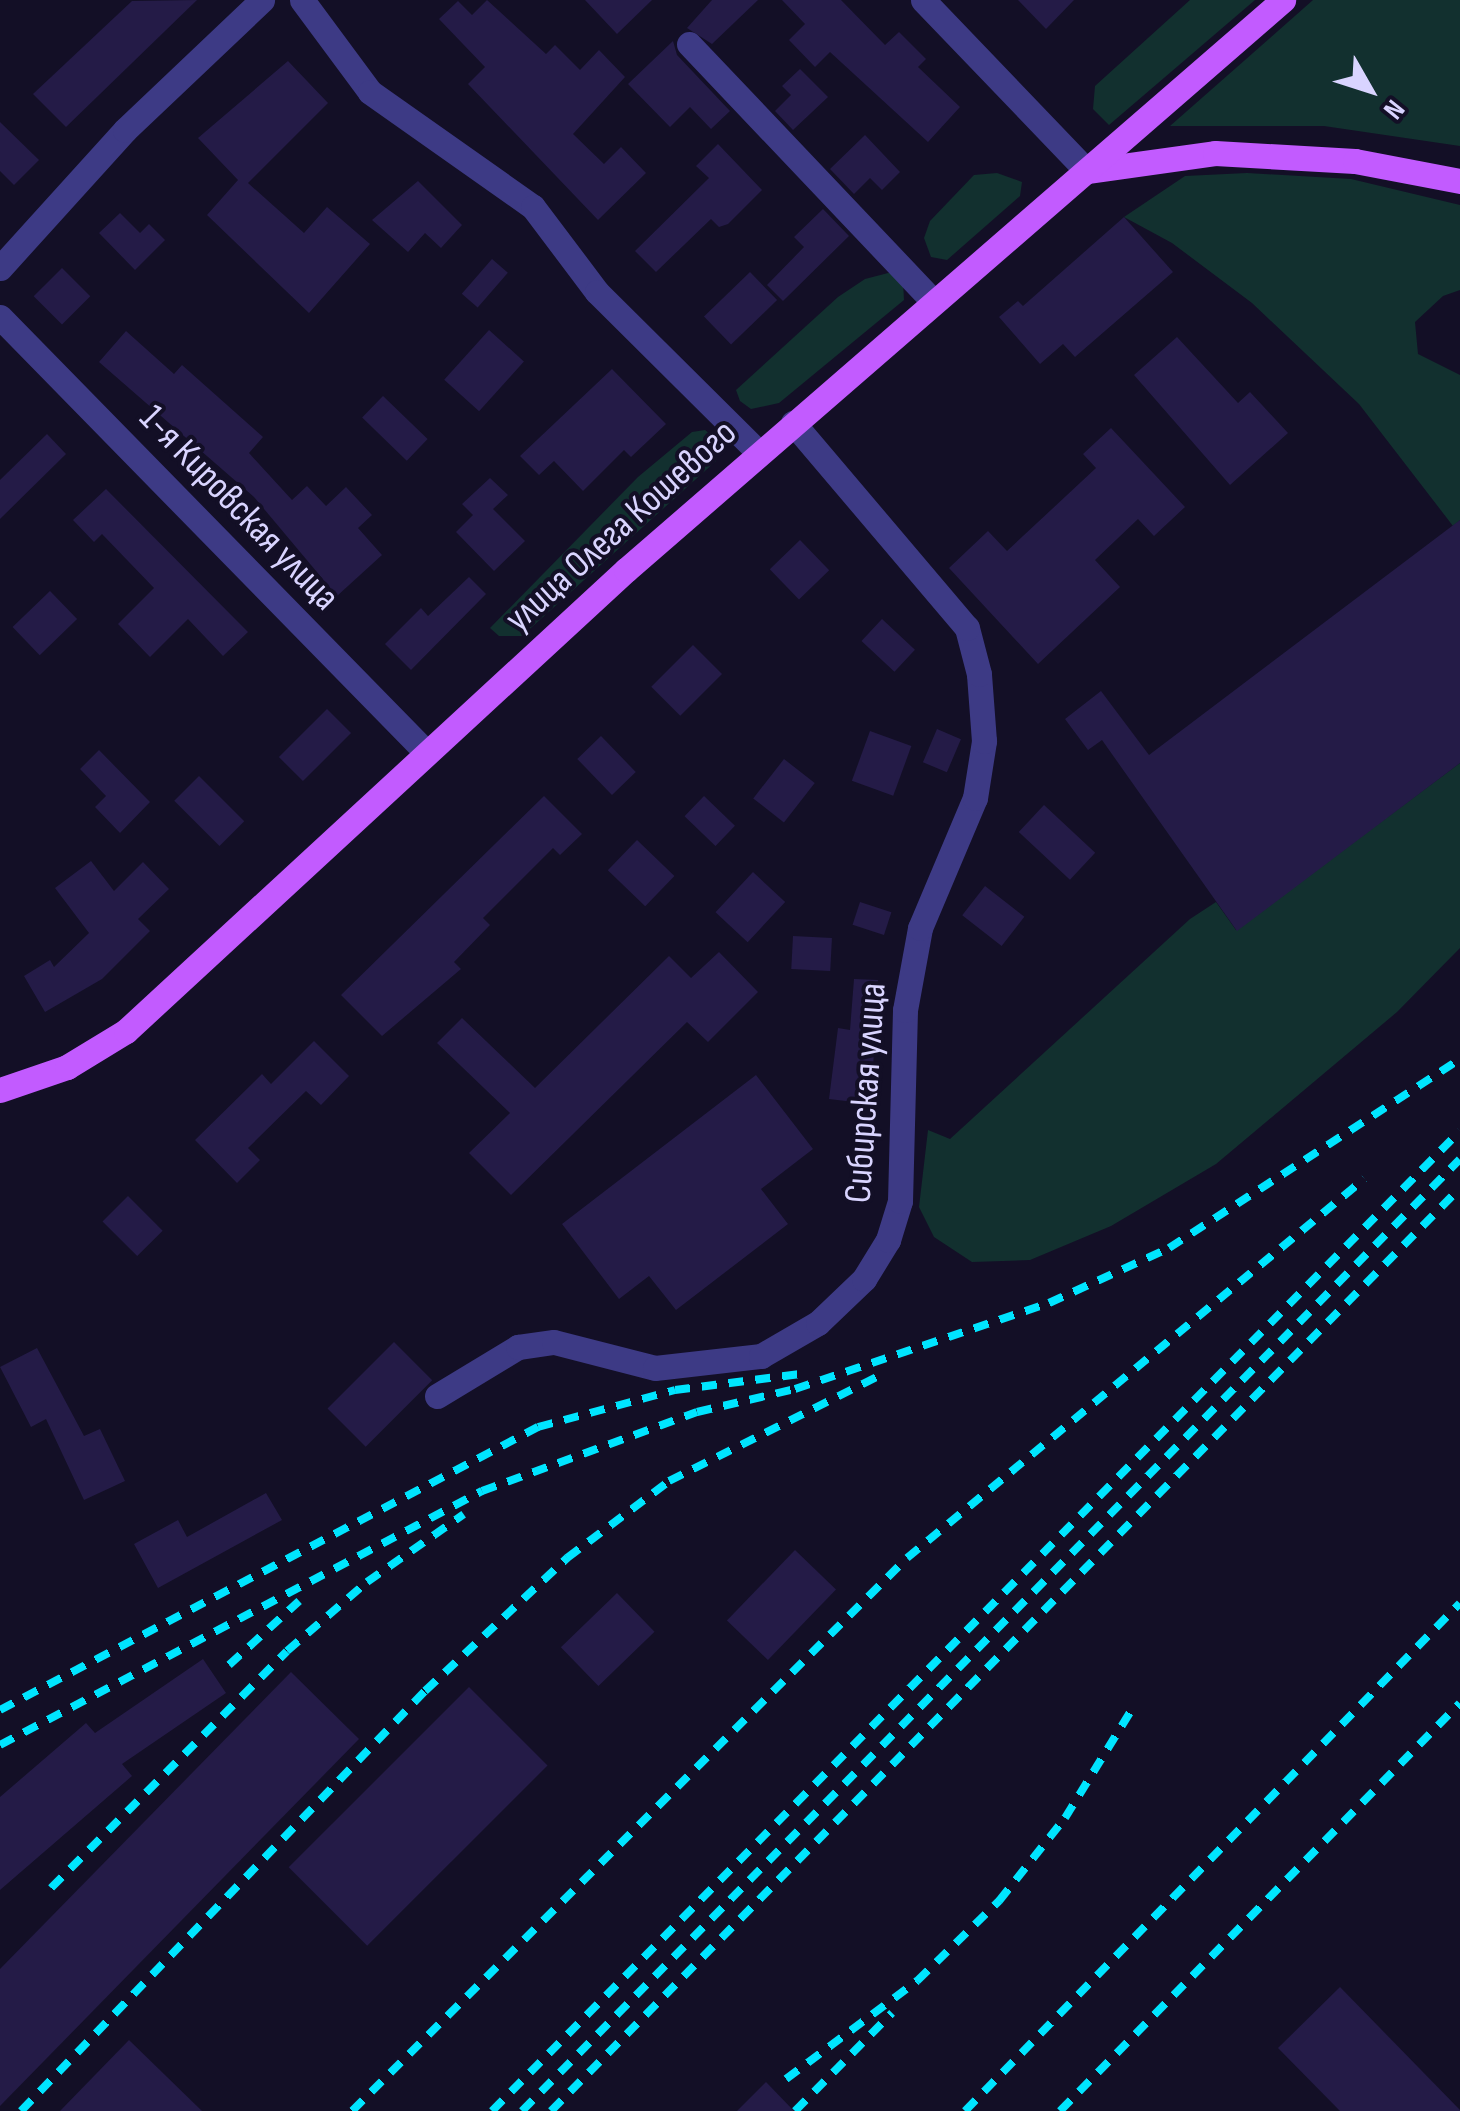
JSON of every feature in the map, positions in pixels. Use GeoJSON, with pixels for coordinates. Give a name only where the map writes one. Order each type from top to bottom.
{"type":"FeatureCollection","features":[{"type":"Feature","properties":{"kind":"main road","name":"улица Олега Кошевого"},"geometry":{"type":"LineString","coordinates":[[0,1090],[67,1067],[126,1031],[425,751],[932,300],[1283,0]]}},
{"type":"Feature","properties":{"kind":"main road"},"geometry":{"type":"LineString","coordinates":[[1144,120],[1144,142],[1160,158]]}},
{"type":"Feature","properties":{"kind":"main road"},"geometry":{"type":"LineString","coordinates":[[1087,170],[1160,158],[1290,155],[1460,181]]}},
{"type":"Feature","properties":{"kind":"street"},"geometry":{"type":"LineString","coordinates":[[0,268],[125,130],[262,0]]}},
{"type":"Feature","properties":{"kind":"street"},"geometry":{"type":"LineString","coordinates":[[302,0],[370,92],[533,207],[598,292],[759,454]]}},
{"type":"Feature","properties":{"kind":"street"},"geometry":{"type":"LineString","coordinates":[[923,0],[1087,170]]}},
{"type":"Feature","properties":{"kind":"street"},"geometry":{"type":"LineString","coordinates":[[689,44],[932,300]]}},
{"type":"Feature","properties":{"kind":"street","name":"1-я Кировская улица"},"geometry":{"type":"LineString","coordinates":[[0,317],[425,751]]}},
{"type":"Feature","properties":{"kind":"street","name":"Сибирская улица"},"geometry":{"type":"LineString","coordinates":[[437,1396],[518,1348],[554,1342],[655,1368],[712,1366],[760,1356],[818,1323],[864,1279],[888,1240],[900,1200],[906,1010],[920,928],[976,798],[984,742],[967,628],[794,423]]}},
{"type":"Feature","properties":{"kind":"green space"},"geometry":{"type":"Polygon","coordinates":[[[1190,0],[1255,0],[1109,125],[1093,109],[1095,86],[1190,0]]]}},
{"type":"Feature","properties":{"kind":"green space"},"geometry":{"type":"Polygon","coordinates":[[[1313,0],[1460,0],[1460,146],[1324,126],[1170,126],[1313,0]]]}},
{"type":"Feature","properties":{"kind":"green space"},"geometry":{"type":"Polygon","coordinates":[[[997,173],[1022,182],[1020,196],[947,260],[931,257],[924,238],[930,221],[974,175],[997,173]]]}},
{"type":"Feature","properties":{"kind":"green space"},"geometry":{"type":"Polygon","coordinates":[[[1247,173],[1351,179],[1460,205],[1460,290],[1443,296],[1415,322],[1418,354],[1460,375],[1460,520],[1453,526],[1359,404],[1252,303],[1172,243],[1124,217],[1185,176],[1247,173]]]}},
{"type":"Feature","properties":{"kind":"green space"},"geometry":{"type":"Polygon","coordinates":[[[892,272],[903,282],[904,300],[779,403],[751,409],[740,401],[736,390],[838,297],[865,279],[892,272]]]}},
{"type":"Feature","properties":{"kind":"green space"},"geometry":{"type":"Polygon","coordinates":[[[705,430],[719,442],[716,461],[522,636],[499,636],[490,628],[638,477],[692,432],[705,430]]]}},
{"type":"Feature","properties":{"kind":"green space"},"geometry":{"type":"Polygon","coordinates":[[[1460,763],[1460,948],[1397,1012],[1216,1164],[1111,1226],[1030,1260],[972,1262],[934,1237],[919,1207],[928,1130],[950,1139],[1190,919],[1216,902],[1236,930],[1460,763]]]}},
{"type":"Feature","properties":{"kind":"building"},"geometry":{"type":"Polygon","coordinates":[[[197,0],[66,127],[33,94],[132,1],[197,0]]]}},
{"type":"Feature","properties":{"kind":"building"},"geometry":{"type":"Polygon","coordinates":[[[487,0],[546,54],[555,45],[580,70],[599,50],[625,77],[573,134],[604,164],[621,147],[646,173],[598,220],[468,84],[485,67],[439,19],[458,1],[472,15],[487,0]]]}},
{"type":"Feature","properties":{"kind":"building"},"geometry":{"type":"Polygon","coordinates":[[[585,0],[652,0],[617,34],[585,0]]]}},
{"type":"Feature","properties":{"kind":"building"},"geometry":{"type":"Polygon","coordinates":[[[712,0],[758,0],[712,44],[687,28],[712,0]]]}},
{"type":"Feature","properties":{"kind":"building"},"geometry":{"type":"Polygon","coordinates":[[[782,0],[841,0],[885,45],[899,32],[926,59],[918,67],[960,107],[928,142],[830,52],[815,67],[789,40],[805,24],[782,0]]]}},
{"type":"Feature","properties":{"kind":"building"},"geometry":{"type":"Polygon","coordinates":[[[1018,0],[1074,0],[1046,29],[1018,0]]]}},
{"type":"Feature","properties":{"kind":"building"},"geometry":{"type":"Polygon","coordinates":[[[673,41],[677,55],[730,111],[711,129],[690,107],[670,127],[628,84],[673,41]]]}},
{"type":"Feature","properties":{"kind":"building"},"geometry":{"type":"Polygon","coordinates":[[[288,61],[328,103],[248,183],[304,233],[327,207],[370,244],[309,313],[207,215],[238,180],[198,138],[288,61]]]}},
{"type":"Feature","properties":{"kind":"building"},"geometry":{"type":"Polygon","coordinates":[[[800,69],[828,97],[793,130],[775,111],[791,95],[782,86],[800,69]]]}},
{"type":"Feature","properties":{"kind":"building"},"geometry":{"type":"Polygon","coordinates":[[[0,122],[39,160],[14,185],[0,171],[0,122]]]}},
{"type":"Feature","properties":{"kind":"building"},"geometry":{"type":"Polygon","coordinates":[[[865,135],[900,172],[882,190],[870,178],[854,194],[830,169],[865,135]]]}},
{"type":"Feature","properties":{"kind":"building"},"geometry":{"type":"Polygon","coordinates":[[[718,144],[762,190],[728,224],[719,227],[711,219],[656,272],[635,251],[709,178],[696,166],[718,144]]]}},
{"type":"Feature","properties":{"kind":"building"},"geometry":{"type":"Polygon","coordinates":[[[418,181],[462,225],[441,248],[425,233],[408,252],[372,220],[418,181]]]}},
{"type":"Feature","properties":{"kind":"building"},"geometry":{"type":"Polygon","coordinates":[[[823,209],[849,236],[783,301],[767,285],[804,247],[794,237],[823,209]]]}},
{"type":"Feature","properties":{"kind":"building"},"geometry":{"type":"Polygon","coordinates":[[[120,213],[140,233],[149,224],[165,240],[135,270],[99,233],[120,213]]]}},
{"type":"Feature","properties":{"kind":"building"},"geometry":{"type":"Polygon","coordinates":[[[1124,217],[1173,272],[1075,357],[1063,344],[1040,364],[999,317],[1018,301],[1023,306],[1124,217]]]}},
{"type":"Feature","properties":{"kind":"building"},"geometry":{"type":"Polygon","coordinates":[[[492,259],[508,273],[478,307],[462,294],[492,259]]]}},
{"type":"Feature","properties":{"kind":"building"},"geometry":{"type":"Polygon","coordinates":[[[62,268],[90,296],[62,325],[34,296],[62,268]]]}},
{"type":"Feature","properties":{"kind":"building"},"geometry":{"type":"Polygon","coordinates":[[[750,272],[777,300],[731,345],[704,316],[750,272]]]}},
{"type":"Feature","properties":{"kind":"building"},"geometry":{"type":"Polygon","coordinates":[[[489,330],[524,361],[479,411],[444,380],[489,330]]]}},
{"type":"Feature","properties":{"kind":"building"},"geometry":{"type":"Polygon","coordinates":[[[126,331],[174,374],[182,365],[263,437],[249,453],[292,500],[307,486],[326,506],[346,487],[372,515],[358,528],[382,555],[337,596],[254,497],[99,362],[126,331]]]}},
{"type":"Feature","properties":{"kind":"building"},"geometry":{"type":"Polygon","coordinates":[[[1177,337],[1238,403],[1250,392],[1288,433],[1230,485],[1134,375],[1177,337]]]}},
{"type":"Feature","properties":{"kind":"building"},"geometry":{"type":"Polygon","coordinates":[[[612,369],[666,424],[631,457],[624,450],[583,491],[554,461],[539,475],[520,456],[612,369]]]}},
{"type":"Feature","properties":{"kind":"building"},"geometry":{"type":"Polygon","coordinates":[[[383,396],[428,439],[407,461],[362,418],[383,396]]]}},
{"type":"Feature","properties":{"kind":"building"},"geometry":{"type":"Polygon","coordinates":[[[1111,428],[1185,507],[1154,536],[1138,519],[1095,560],[1120,587],[1038,664],[949,568],[988,531],[1007,551],[1096,468],[1083,454],[1111,428]]]}},
{"type":"Feature","properties":{"kind":"building"},"geometry":{"type":"Polygon","coordinates":[[[47,434],[66,454],[0,519],[0,480],[47,434]]]}},
{"type":"Feature","properties":{"kind":"building"},"geometry":{"type":"Polygon","coordinates":[[[490,478],[508,495],[493,509],[525,541],[494,571],[456,532],[473,515],[462,504],[490,478]]]}},
{"type":"Feature","properties":{"kind":"building"},"geometry":{"type":"Polygon","coordinates":[[[106,489],[248,632],[223,656],[188,619],[150,657],[118,624],[154,588],[102,534],[94,542],[73,520],[106,489]]]}},
{"type":"Feature","properties":{"kind":"building"},"geometry":{"type":"Polygon","coordinates":[[[1460,520],[1460,763],[1237,931],[1102,740],[1088,750],[1065,719],[1101,691],[1149,755],[1460,520]]]}},
{"type":"Feature","properties":{"kind":"building"},"geometry":{"type":"Polygon","coordinates":[[[800,540],[829,570],[799,599],[770,569],[800,540]]]}},
{"type":"Feature","properties":{"kind":"building"},"geometry":{"type":"Polygon","coordinates":[[[469,577],[486,594],[411,670],[385,644],[421,608],[428,616],[469,577]]]}},
{"type":"Feature","properties":{"kind":"building"},"geometry":{"type":"Polygon","coordinates":[[[50,591],[77,619],[40,655],[13,627],[50,591]]]}},
{"type":"Feature","properties":{"kind":"building"},"geometry":{"type":"Polygon","coordinates":[[[882,619],[915,650],[894,672],[862,641],[882,619]]]}},
{"type":"Feature","properties":{"kind":"building"},"geometry":{"type":"Polygon","coordinates":[[[693,645],[722,674],[680,716],[651,687],[693,645]]]}},
{"type":"Feature","properties":{"kind":"building"},"geometry":{"type":"Polygon","coordinates":[[[327,709],[351,733],[303,781],[279,757],[327,709]]]}},
{"type":"Feature","properties":{"kind":"building"},"geometry":{"type":"Polygon","coordinates":[[[937,729],[961,739],[947,772],[923,762],[937,729]]]}},
{"type":"Feature","properties":{"kind":"building"},"geometry":{"type":"Polygon","coordinates":[[[870,731],[911,746],[893,796],[852,781],[870,731]]]}},
{"type":"Feature","properties":{"kind":"building"},"geometry":{"type":"Polygon","coordinates":[[[601,736],[636,772],[612,795],[577,759],[601,736]]]}},
{"type":"Feature","properties":{"kind":"building"},"geometry":{"type":"Polygon","coordinates":[[[99,750],[150,802],[120,833],[95,807],[106,796],[80,769],[99,750]]]}},
{"type":"Feature","properties":{"kind":"building"},"geometry":{"type":"Polygon","coordinates":[[[784,759],[815,783],[784,822],[753,798],[784,759]]]}},
{"type":"Feature","properties":{"kind":"building"},"geometry":{"type":"Polygon","coordinates":[[[199,776],[244,821],[220,846],[174,801],[199,776]]]}},
{"type":"Feature","properties":{"kind":"building"},"geometry":{"type":"Polygon","coordinates":[[[544,796],[582,834],[560,855],[553,848],[483,918],[490,925],[454,962],[461,969],[382,1036],[341,995],[544,796]]]}},
{"type":"Feature","properties":{"kind":"building"},"geometry":{"type":"Polygon","coordinates":[[[704,796],[735,826],[715,846],[685,816],[704,796]]]}},
{"type":"Feature","properties":{"kind":"building"},"geometry":{"type":"Polygon","coordinates":[[[1044,805],[1095,853],[1070,880],[1019,832],[1044,805]]]}},
{"type":"Feature","properties":{"kind":"building"},"geometry":{"type":"Polygon","coordinates":[[[637,840],[674,876],[645,906],[608,870],[637,840]]]}},
{"type":"Feature","properties":{"kind":"building"},"geometry":{"type":"Polygon","coordinates":[[[91,861],[114,891],[143,862],[169,889],[138,919],[150,931],[102,979],[45,1012],[24,976],[50,960],[54,967],[89,933],[55,888],[91,861]]]}},
{"type":"Feature","properties":{"kind":"building"},"geometry":{"type":"Polygon","coordinates":[[[753,872],[785,902],[748,942],[715,912],[753,872]]]}},
{"type":"Feature","properties":{"kind":"building"},"geometry":{"type":"Polygon","coordinates":[[[985,886],[1024,917],[1002,946],[962,915],[985,886]]]}},
{"type":"Feature","properties":{"kind":"building"},"geometry":{"type":"Polygon","coordinates":[[[860,902],[891,912],[884,935],[853,925],[860,902]]]}},
{"type":"Feature","properties":{"kind":"building"},"geometry":{"type":"Polygon","coordinates":[[[793,936],[832,938],[830,971],[791,969],[793,936]]]}},
{"type":"Feature","properties":{"kind":"building"},"geometry":{"type":"Polygon","coordinates":[[[719,952],[758,992],[708,1042],[687,1022],[511,1195],[469,1153],[510,1113],[437,1043],[462,1018],[535,1088],[669,956],[691,978],[719,952]]]}},
{"type":"Feature","properties":{"kind":"building"},"geometry":{"type":"Polygon","coordinates":[[[854,979],[878,980],[871,1104],[829,1099],[838,1028],[850,1030],[854,979]]]}},
{"type":"Feature","properties":{"kind":"building"},"geometry":{"type":"Polygon","coordinates":[[[314,1041],[349,1076],[321,1105],[306,1091],[248,1148],[260,1160],[237,1183],[195,1140],[262,1074],[271,1084],[314,1041]]]}},
{"type":"Feature","properties":{"kind":"building"},"geometry":{"type":"Polygon","coordinates":[[[756,1075],[813,1149],[761,1189],[788,1224],[676,1310],[649,1276],[619,1299],[562,1224],[756,1075]]]}},
{"type":"Feature","properties":{"kind":"building"},"geometry":{"type":"Polygon","coordinates":[[[128,1196],[163,1231],[137,1256],[103,1221],[128,1196]]]}},
{"type":"Feature","properties":{"kind":"building"},"geometry":{"type":"Polygon","coordinates":[[[394,1342],[432,1380],[366,1447],[328,1408],[394,1342]]]}},
{"type":"Feature","properties":{"kind":"building"},"geometry":{"type":"Polygon","coordinates":[[[37,1348],[84,1436],[100,1429],[125,1481],[84,1500],[46,1419],[31,1427],[0,1367],[37,1348]]]}},
{"type":"Feature","properties":{"kind":"building"},"geometry":{"type":"Polygon","coordinates":[[[266,1493],[282,1520],[158,1588],[134,1544],[178,1520],[187,1537],[266,1493]]]}},
{"type":"Feature","properties":{"kind":"building"},"geometry":{"type":"Polygon","coordinates":[[[795,1550],[836,1590],[768,1660],[727,1620],[795,1550]]]}},
{"type":"Feature","properties":{"kind":"building"},"geometry":{"type":"Polygon","coordinates":[[[617,1593],[655,1632],[598,1686],[561,1647],[617,1593]]]}},
{"type":"Feature","properties":{"kind":"building"},"geometry":{"type":"Polygon","coordinates":[[[203,1659],[226,1693],[122,1764],[132,1776],[0,1890],[0,1797],[86,1723],[95,1733],[203,1659]]]}},
{"type":"Feature","properties":{"kind":"building"},"geometry":{"type":"Polygon","coordinates":[[[291,1672],[359,1739],[0,2106],[0,1969],[291,1672]]]}},
{"type":"Feature","properties":{"kind":"building"},"geometry":{"type":"Polygon","coordinates":[[[469,1687],[547,1765],[367,1946],[289,1867],[469,1687]]]}},
{"type":"Feature","properties":{"kind":"building"},"geometry":{"type":"Polygon","coordinates":[[[1340,1987],[1460,2111],[1340,2111],[1278,2048],[1340,1987]]]}},
{"type":"Feature","properties":{"kind":"building"},"geometry":{"type":"Polygon","coordinates":[[[129,2040],[202,2111],[60,2111],[129,2040]]]}},
{"type":"Feature","properties":{"kind":"building"},"geometry":{"type":"Polygon","coordinates":[[[766,2082],[794,2111],[737,2111],[766,2082]]]}},
{"type":"Feature","properties":{"kind":"railway"},"geometry":{"type":"LineString","coordinates":[[0,1745],[482,1491],[697,1412],[795,1389],[1049,1303],[1169,1248],[1460,1059]]}},
{"type":"Feature","properties":{"kind":"railway"},"geometry":{"type":"LineString","coordinates":[[492,2111],[1460,1131]]}},
{"type":"Feature","properties":{"kind":"railway"},"geometry":{"type":"LineString","coordinates":[[522,2111],[1460,1159]]}},
{"type":"Feature","properties":{"kind":"railway"},"geometry":{"type":"LineString","coordinates":[[352,2111],[907,1558],[1364,1179]]}},
{"type":"Feature","properties":{"kind":"railway"},"geometry":{"type":"LineString","coordinates":[[551,2111],[1460,1188]]}},
{"type":"Feature","properties":{"kind":"railway"},"geometry":{"type":"LineString","coordinates":[[0,1710],[538,1427],[675,1390],[808,1373]]}},
{"type":"Feature","properties":{"kind":"railway"},"geometry":{"type":"LineString","coordinates":[[21,2111],[425,1691],[567,1558],[669,1481],[879,1376]]}},
{"type":"Feature","properties":{"kind":"railway"},"geometry":{"type":"LineString","coordinates":[[51,1888],[287,1651],[367,1582],[464,1514]]}},
{"type":"Feature","properties":{"kind":"railway"},"geometry":{"type":"LineString","coordinates":[[229,1665],[299,1601]]}},
{"type":"Feature","properties":{"kind":"railway"},"geometry":{"type":"LineString","coordinates":[[965,2111],[1460,1603]]}},
{"type":"Feature","properties":{"kind":"railway"},"geometry":{"type":"LineString","coordinates":[[1060,2111],[1460,1703]]}},
{"type":"Feature","properties":{"kind":"railway"},"geometry":{"type":"LineString","coordinates":[[786,2079],[917,1981],[999,1901],[1065,1818],[1134,1706]]}},
{"type":"Feature","properties":{"kind":"railway"},"geometry":{"type":"LineString","coordinates":[[795,2111],[892,2013]]}}]}
